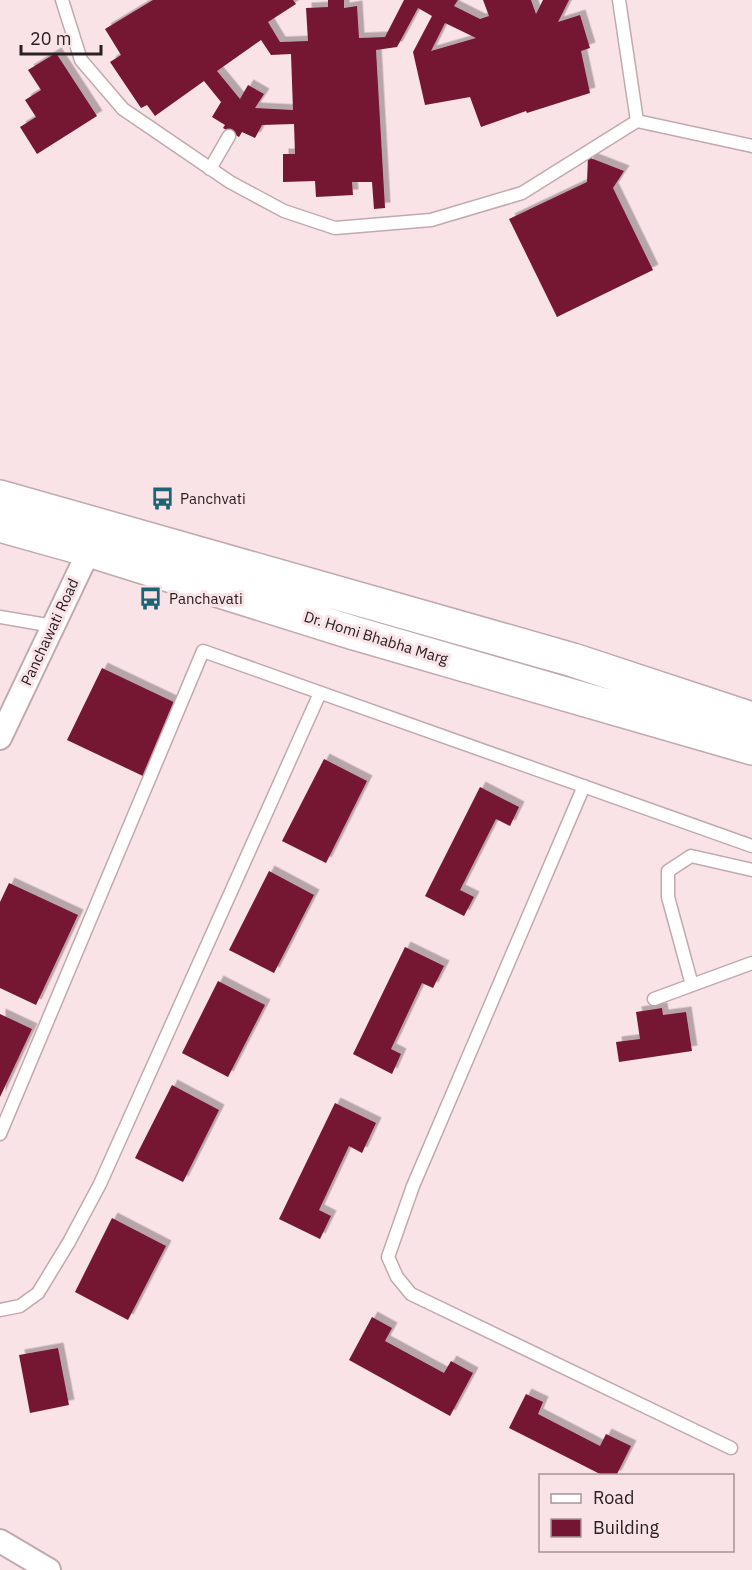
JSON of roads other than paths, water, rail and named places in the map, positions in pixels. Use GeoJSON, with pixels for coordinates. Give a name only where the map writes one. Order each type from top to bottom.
{"type":"FeatureCollection","features":[{"type":"Feature","properties":{"kind":"main road","name":"Dr. Homi Bhabha Marg"},"geometry":{"type":"LineString","coordinates":[[0,497],[95,538],[354,633],[752,748]]}},
{"type":"Feature","properties":{"kind":"main road","name":"Dr. Homi Bhabha Marg"},"geometry":{"type":"LineString","coordinates":[[0,525],[95,538],[573,660],[752,719]]}},
{"type":"Feature","properties":{"kind":"street","name":"Panchawati Road"},"geometry":{"type":"LineString","coordinates":[[0,738],[95,538]]}},
{"type":"Feature","properties":{"kind":"street"},"geometry":{"type":"LineString","coordinates":[[0,1541],[49,1570]]}},
{"type":"Feature","properties":{"kind":"lane"},"geometry":{"type":"LineString","coordinates":[[62,0],[81,60],[123,109],[230,182],[284,211],[335,228],[431,220],[522,193],[637,121],[752,146]]}},
{"type":"Feature","properties":{"kind":"lane"},"geometry":{"type":"LineString","coordinates":[[619,0],[637,121]]}},
{"type":"Feature","properties":{"kind":"lane"},"geometry":{"type":"LineString","coordinates":[[210,168],[229,136]]}},
{"type":"Feature","properties":{"kind":"lane"},"geometry":{"type":"LineString","coordinates":[[0,617],[53,626]]}},
{"type":"Feature","properties":{"kind":"lane"},"geometry":{"type":"LineString","coordinates":[[0,1134],[203,651],[752,846]]}},
{"type":"Feature","properties":{"kind":"lane"},"geometry":{"type":"LineString","coordinates":[[0,1310],[20,1306],[38,1293],[90,1204],[320,693]]}},
{"type":"Feature","properties":{"kind":"lane"},"geometry":{"type":"LineString","coordinates":[[584,786],[413,1186],[388,1257],[397,1277],[411,1294],[731,1448]]}},
{"type":"Feature","properties":{"kind":"lane"},"geometry":{"type":"LineString","coordinates":[[692,985],[668,897],[668,870],[691,856],[752,870]]}},
{"type":"Feature","properties":{"kind":"lane"},"geometry":{"type":"LineString","coordinates":[[654,999],[752,963]]}},
{"type":"Feature","properties":{"kind":"place","name":"Panchvati"},"geometry":{"type":"Point","coordinates":[162,499]}},
{"type":"Feature","properties":{"kind":"place","name":"Panchavati"},"geometry":{"type":"Point","coordinates":[151,599]}}]}
